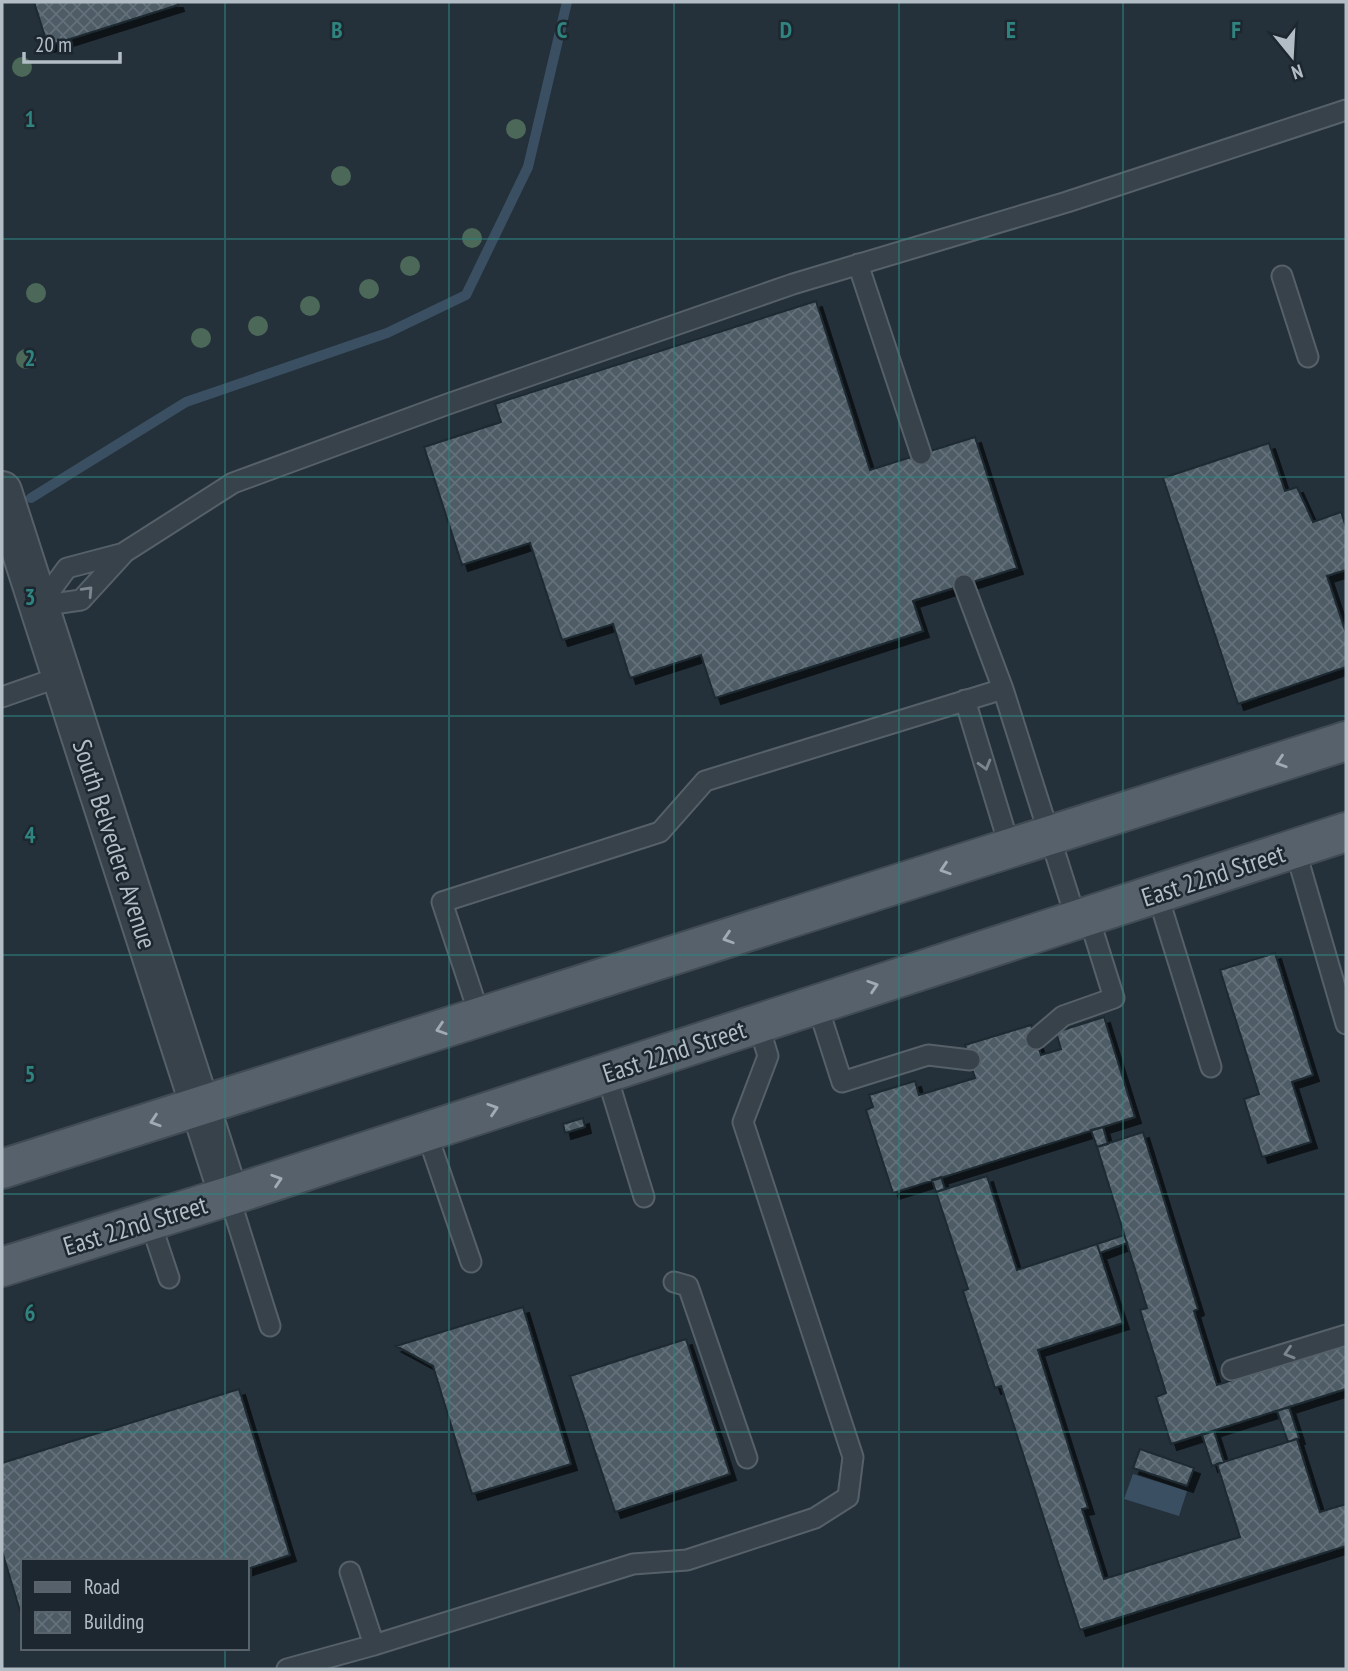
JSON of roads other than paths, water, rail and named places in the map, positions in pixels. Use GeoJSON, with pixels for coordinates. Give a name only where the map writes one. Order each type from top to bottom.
{"type":"FeatureCollection","features":[{"type":"Feature","properties":{"kind":"main road"},"geometry":{"type":"LineString","coordinates":[[2,1170],[1346,741]]}},
{"type":"Feature","properties":{"kind":"main road","name":"East 22nd Street"},"geometry":{"type":"LineString","coordinates":[[2,1267],[229,1196],[1346,832]]}},
{"type":"Feature","properties":{"kind":"street","name":"South Belvedere Avenue"},"geometry":{"type":"LineString","coordinates":[[2,491],[229,1196]]}},
{"type":"Feature","properties":{"kind":"lane"},"geometry":{"type":"LineString","coordinates":[[39,606],[80,600],[125,552],[233,483],[448,404],[793,284],[1067,202],[1346,110]]}},
{"type":"Feature","properties":{"kind":"lane"},"geometry":{"type":"LineString","coordinates":[[858,264],[920,454]]}},
{"type":"Feature","properties":{"kind":"lane"},"geometry":{"type":"LineString","coordinates":[[1282,276],[1308,357]]}},
{"type":"Feature","properties":{"kind":"lane"},"geometry":{"type":"LineString","coordinates":[[39,606],[67,568],[125,552]]}},
{"type":"Feature","properties":{"kind":"lane"},"geometry":{"type":"LineString","coordinates":[[964,584],[1003,689],[1049,836],[1114,998],[1063,1016],[1036,1039]]}},
{"type":"Feature","properties":{"kind":"lane"},"geometry":{"type":"LineString","coordinates":[[2,697],[62,676]]}},
{"type":"Feature","properties":{"kind":"lane"},"geometry":{"type":"LineString","coordinates":[[480,1017],[442,902],[660,832],[705,781],[1003,689]]}},
{"type":"Feature","properties":{"kind":"lane"},"geometry":{"type":"LineString","coordinates":[[965,700],[1010,848]]}},
{"type":"Feature","properties":{"kind":"lane"},"geometry":{"type":"LineString","coordinates":[[1295,849],[1346,1024]]}},
{"type":"Feature","properties":{"kind":"lane"},"geometry":{"type":"LineString","coordinates":[[1157,893],[1211,1067]]}},
{"type":"Feature","properties":{"kind":"lane"},"geometry":{"type":"LineString","coordinates":[[817,1004],[842,1082],[928,1055],[970,1060]]}},
{"type":"Feature","properties":{"kind":"lane"},"geometry":{"type":"LineString","coordinates":[[287,1669],[374,1645],[633,1564],[687,1560],[815,1518],[848,1497],[853,1457],[743,1122],[768,1056],[758,1023]]}},
{"type":"Feature","properties":{"kind":"lane"},"geometry":{"type":"LineString","coordinates":[[606,1073],[644,1197]]}},
{"type":"Feature","properties":{"kind":"lane"},"geometry":{"type":"LineString","coordinates":[[426,1131],[471,1262]]}},
{"type":"Feature","properties":{"kind":"lane"},"geometry":{"type":"LineString","coordinates":[[229,1196],[270,1326]]}},
{"type":"Feature","properties":{"kind":"lane"},"geometry":{"type":"LineString","coordinates":[[149,1221],[169,1278]]}},
{"type":"Feature","properties":{"kind":"lane"},"geometry":{"type":"LineString","coordinates":[[674,1283],[688,1286],[747,1458]]}},
{"type":"Feature","properties":{"kind":"lane"},"geometry":{"type":"LineString","coordinates":[[1231,1370],[1346,1335]]}},
{"type":"Feature","properties":{"kind":"lane"},"geometry":{"type":"LineString","coordinates":[[349,1572],[374,1645]]}},
{"type":"Feature","properties":{"kind":"water"},"geometry":{"type":"Polygon","coordinates":[[[1133,1474],[1187,1491],[1179,1516],[1124,1499],[1133,1474]]]}},
{"type":"Feature","properties":{"kind":"waterway"},"geometry":{"type":"LineString","coordinates":[[31,498],[186,402],[387,333],[466,295],[528,167],[567,2]]}}]}
